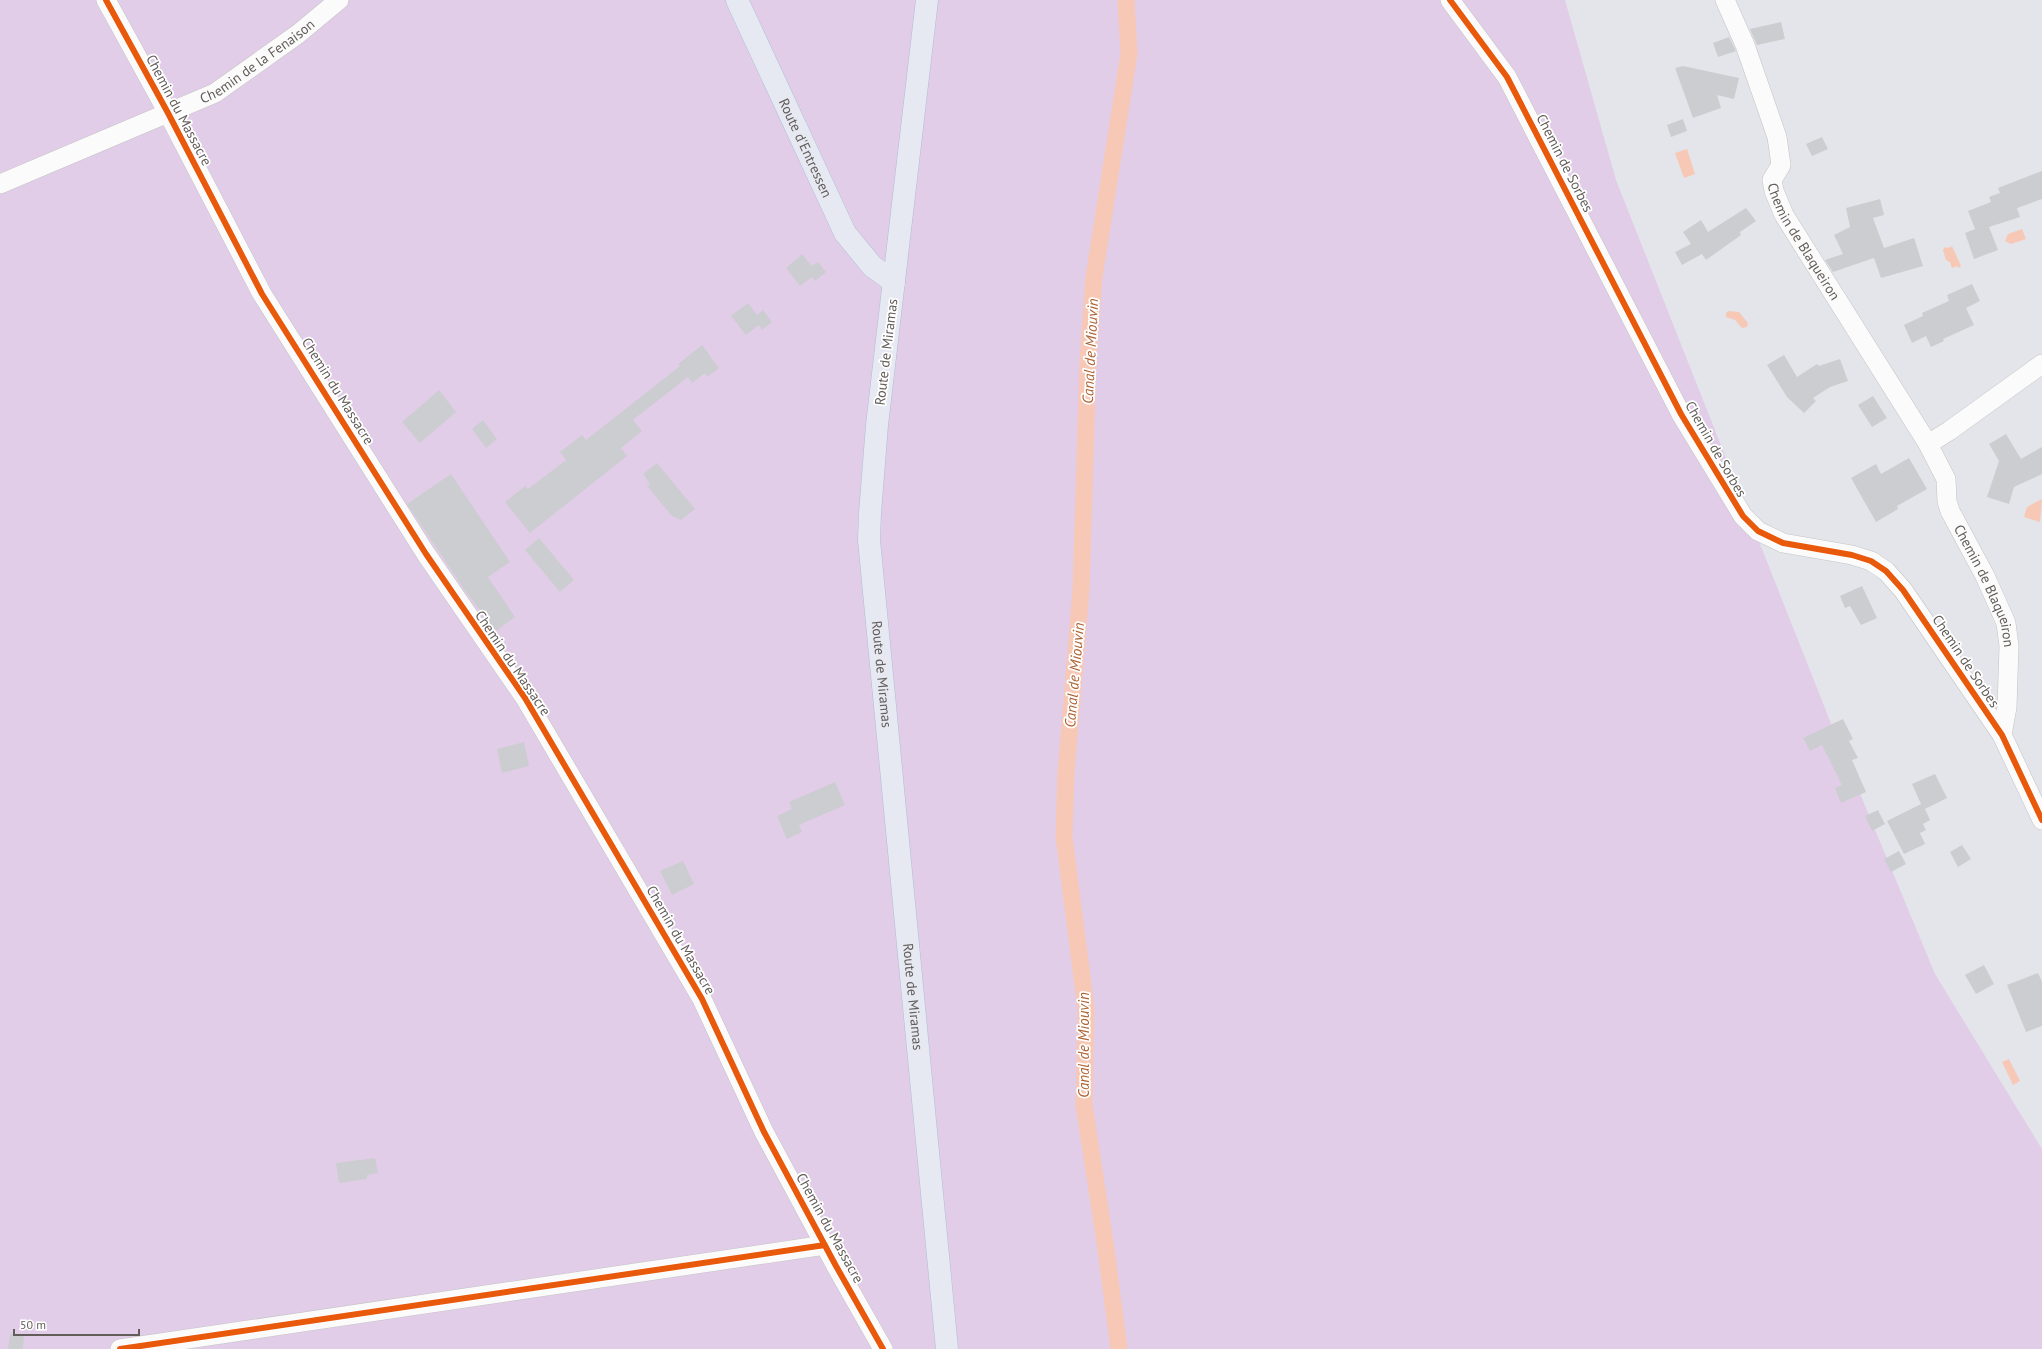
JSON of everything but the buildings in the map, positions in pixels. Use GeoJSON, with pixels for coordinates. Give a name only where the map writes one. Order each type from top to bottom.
{"type":"FeatureCollection","features":[{"type":"Feature","properties":{"kind":"main road","name":"Route d'Entressen"},"geometry":{"type":"LineString","coordinates":[[737,0],[845,233],[872,266],[894,282]]}},
{"type":"Feature","properties":{"kind":"main road","name":"Route de Miramas"},"geometry":{"type":"LineString","coordinates":[[927,0],[874,463],[869,540],[947,1349]]}},
{"type":"Feature","properties":{"kind":"street","name":"Chemin du Massacre"},"geometry":{"type":"LineString","coordinates":[[106,0],[168,113],[262,294],[426,554],[525,698],[702,999],[764,1132],[883,1349]]}},
{"type":"Feature","properties":{"kind":"street","name":"Chemin de la Fenaison"},"geometry":{"type":"LineString","coordinates":[[0,184],[215,93],[298,34],[339,0]]}},
{"type":"Feature","properties":{"kind":"street","name":"Chemin de Sorbes"},"geometry":{"type":"LineString","coordinates":[[1450,0],[1507,77],[1681,414],[1743,516],[1758,531],[1770,538],[1805,547],[1852,555],[1871,561],[1886,571],[1903,590],[2002,736],[2042,820]]}},
{"type":"Feature","properties":{"kind":"street","name":"Chemin de Blaqueiron"},"geometry":{"type":"LineString","coordinates":[[1725,0],[1745,46],[1778,137],[1780,165],[1772,180],[1774,191],[1784,214],[1928,444],[1946,480],[1947,501],[1950,511],[1985,576],[2006,623],[2009,646],[2007,707],[2002,736]]}},
{"type":"Feature","properties":{"kind":"street"},"geometry":{"type":"LineString","coordinates":[[1928,444],[2042,364]]}},
{"type":"Feature","properties":{"kind":"street"},"geometry":{"type":"LineString","coordinates":[[120,1349],[825,1245]]}},
{"type":"Feature","properties":{"kind":"shaded area"},"geometry":{"type":"Polygon","coordinates":[[[0,0],[1565,0],[1616,180],[1836,736],[1935,974],[2042,1149],[2042,1349],[0,1349],[0,0]]]}},
{"type":"Feature","properties":{"kind":"shaded area"},"geometry":{"type":"Polygon","coordinates":[[[1687,149],[1695,174],[1684,178],[1675,153],[1687,149]]]}},
{"type":"Feature","properties":{"kind":"shaded area"},"geometry":{"type":"Polygon","coordinates":[[[2022,229],[2026,239],[2011,244],[2005,241],[2008,234],[2022,229]]]}},
{"type":"Feature","properties":{"kind":"shaded area"},"geometry":{"type":"Polygon","coordinates":[[[1952,246],[1961,266],[1958,268],[1957,266],[1952,268],[1950,262],[1946,260],[1943,250],[1945,247],[1948,248],[1952,246]]]}},
{"type":"Feature","properties":{"kind":"shaded area"},"geometry":{"type":"Polygon","coordinates":[[[1729,311],[1739,312],[1748,323],[1747,327],[1742,328],[1735,320],[1726,317],[1726,313],[1729,311]]]}},
{"type":"Feature","properties":{"kind":"shaded area"},"geometry":{"type":"Polygon","coordinates":[[[2042,499],[2040,522],[2024,517],[2027,507],[2042,499]]]}},
{"type":"Feature","properties":{"kind":"shaded area"},"geometry":{"type":"Polygon","coordinates":[[[2009,1059],[2020,1081],[2013,1085],[2002,1062],[2009,1059]]]}},
{"type":"Feature","properties":{"kind":"waterway","name":"Canal de Miouvin"},"geometry":{"type":"LineString","coordinates":[[1119,1349],[1106,1249],[1084,1105],[1086,1009],[1064,836],[1066,773],[1081,590],[1088,360],[1094,277],[1129,54],[1126,0]]}},
{"type":"Feature","properties":{"kind":"cycle path"},"geometry":{"type":"LineString","coordinates":[[106,0],[168,113],[262,294],[426,554],[525,698],[702,999],[764,1132],[836,1266],[883,1349]]}},
{"type":"Feature","properties":{"kind":"cycle path"},"geometry":{"type":"LineString","coordinates":[[1450,0],[1507,77],[1681,414],[1743,516],[1758,531],[1783,543],[1852,555],[1871,561],[1886,571],[1903,590],[2002,735],[2042,820]]}},
{"type":"Feature","properties":{"kind":"cycle path"},"geometry":{"type":"LineString","coordinates":[[120,1349],[825,1245]]}}]}
